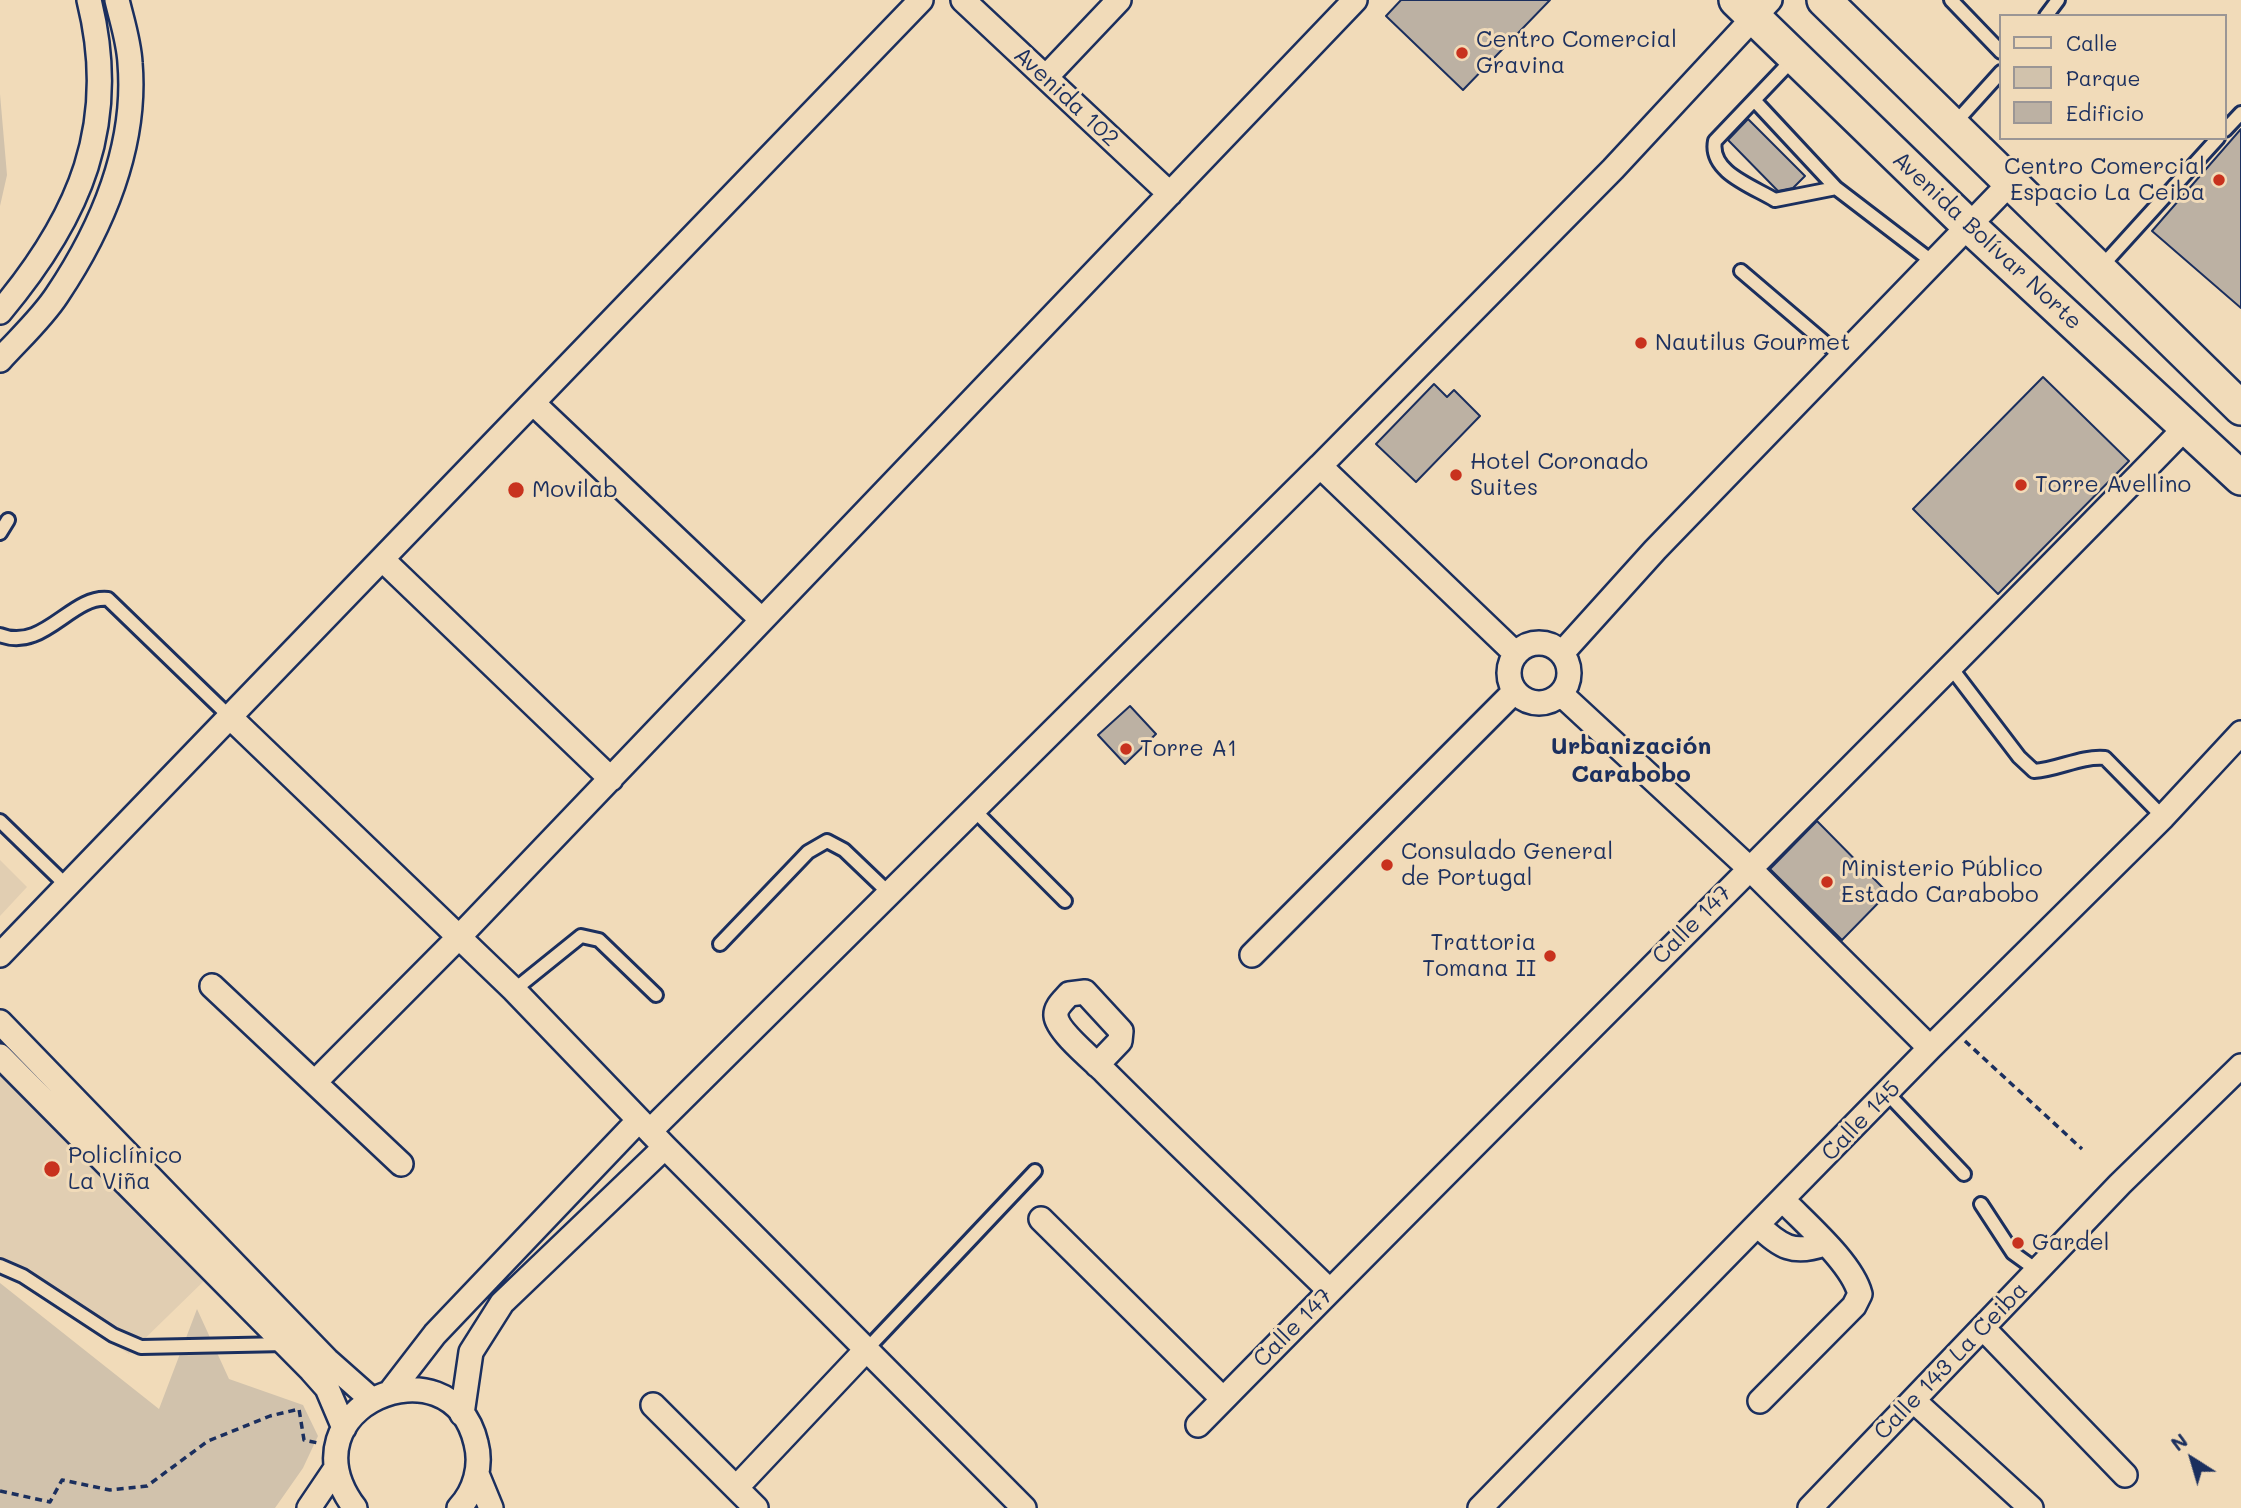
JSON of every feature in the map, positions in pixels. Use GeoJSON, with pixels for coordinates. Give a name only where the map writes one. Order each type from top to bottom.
{"type":"FeatureCollection","features":[{"type":"Feature","properties":{"kind":"main road"},"geometry":{"type":"LineString","coordinates":[[1824,0],[2009,184],[2241,408]]}},
{"type":"Feature","properties":{"kind":"main road","name":"Avenida Bolívar Norte"},"geometry":{"type":"LineString","coordinates":[[1753,6],[1794,57],[1968,225],[2241,478]]}},
{"type":"Feature","properties":{"kind":"street"},"geometry":{"type":"LineString","coordinates":[[0,312],[26,281],[74,200],[97,136],[101,81],[89,0]]}},
{"type":"Feature","properties":{"kind":"street"},"geometry":{"type":"LineString","coordinates":[[0,359],[56,297],[96,230],[114,183],[129,124],[130,75],[117,0]]}},
{"type":"Feature","properties":{"kind":"street"},"geometry":{"type":"LineString","coordinates":[[0,955],[921,0]]}},
{"type":"Feature","properties":{"kind":"street","name":"Avenida 102"},"geometry":{"type":"LineString","coordinates":[[963,0],[1170,194]]}},
{"type":"Feature","properties":{"kind":"street"},"geometry":{"type":"LineString","coordinates":[[1046,77],[1119,0]]}},
{"type":"Feature","properties":{"kind":"street"},"geometry":{"type":"LineString","coordinates":[[315,1082],[611,779],[1355,0]]}},
{"type":"Feature","properties":{"kind":"street"},"geometry":{"type":"LineString","coordinates":[[309,1508],[355,1411],[381,1395],[435,1334],[652,1133],[1320,466],[1613,169],[1753,6]]}},
{"type":"Feature","properties":{"kind":"street"},"geometry":{"type":"LineString","coordinates":[[1562,653],[1655,550],[2009,184]]}},
{"type":"Feature","properties":{"kind":"street"},"geometry":{"type":"LineString","coordinates":[[533,402],[762,620]]}},
{"type":"Feature","properties":{"kind":"street","name":"Calle 147"},"geometry":{"type":"LineString","coordinates":[[1198,1425],[1749,868],[1952,668],[2187,426]]}},
{"type":"Feature","properties":{"kind":"street"},"geometry":{"type":"LineString","coordinates":[[1320,466],[1516,654]]}},
{"type":"Feature","properties":{"kind":"street"},"geometry":{"type":"LineString","coordinates":[[382,559],[611,779]]}},
{"type":"Feature","properties":{"kind":"street"},"geometry":{"type":"LineString","coordinates":[[1538,643],[1562,653],[1569,669],[1569,677],[1562,694],[1546,703],[1537,704],[1514,692],[1509,668],[1516,654],[1538,643]]}},
{"type":"Feature","properties":{"kind":"street"},"geometry":{"type":"LineString","coordinates":[[1252,955],[1514,692]]}},
{"type":"Feature","properties":{"kind":"street"},"geometry":{"type":"LineString","coordinates":[[1562,694],[1749,868],[1930,1048]]}},
{"type":"Feature","properties":{"kind":"street"},"geometry":{"type":"LineString","coordinates":[[230,717],[514,990],[1024,1508]]}},
{"type":"Feature","properties":{"kind":"street","name":"Calle 145"},"geometry":{"type":"LineString","coordinates":[[1480,1508],[1888,1094],[1930,1048],[2163,817],[2241,733]]}},
{"type":"Feature","properties":{"kind":"street"},"geometry":{"type":"LineString","coordinates":[[212,986],[401,1164]]}},
{"type":"Feature","properties":{"kind":"street"},"geometry":{"type":"LineString","coordinates":[[0,1022],[327,1360],[381,1395],[411,1389],[430,1392],[447,1401],[462,1414],[475,1436],[477,1474],[491,1508]]}},
{"type":"Feature","properties":{"kind":"street"},"geometry":{"type":"LineString","coordinates":[[0,1056],[327,1388],[339,1447],[344,1492],[355,1508]]}},
{"type":"Feature","properties":{"kind":"street"},"geometry":{"type":"LineString","coordinates":[[1097,1065],[1330,1291]]}},
{"type":"Feature","properties":{"kind":"street","name":"Calle 143 La Ceiba"},"geometry":{"type":"LineString","coordinates":[[1810,1508],[2120,1184],[2239,1074]]}},
{"type":"Feature","properties":{"kind":"street"},"geometry":{"type":"LineString","coordinates":[[462,1414],[471,1352],[502,1303],[652,1133]]}},
{"type":"Feature","properties":{"kind":"street"},"geometry":{"type":"LineString","coordinates":[[1760,1401],[1859,1300],[1854,1279],[1783,1200]]}},
{"type":"Feature","properties":{"kind":"street"},"geometry":{"type":"LineString","coordinates":[[1041,1219],[1223,1399]]}},
{"type":"Feature","properties":{"kind":"street"},"geometry":{"type":"LineString","coordinates":[[1758,1225],[1788,1250],[1809,1250],[1824,1244]]}},
{"type":"Feature","properties":{"kind":"street"},"geometry":{"type":"LineString","coordinates":[[1983,1328],[2125,1475]]}},
{"type":"Feature","properties":{"kind":"street"},"geometry":{"type":"LineString","coordinates":[[736,1488],[867,1349]]}},
{"type":"Feature","properties":{"kind":"street"},"geometry":{"type":"LineString","coordinates":[[1914,1401],[2031,1508]]}},
{"type":"Feature","properties":{"kind":"street"},"geometry":{"type":"LineString","coordinates":[[653,1405],[756,1508]]}},
{"type":"Feature","properties":{"kind":"street"},"geometry":{"type":"LineString","coordinates":[[459,1508],[472,1489],[477,1474]]}},
{"type":"Feature","properties":{"kind":"lane"},"geometry":{"type":"LineString","coordinates":[[1951,0],[2000,51]]}},
{"type":"Feature","properties":{"kind":"lane"},"geometry":{"type":"LineString","coordinates":[[2048,14],[2059,0]]}},
{"type":"Feature","properties":{"kind":"lane"},"geometry":{"type":"LineString","coordinates":[[1794,57],[1714,141],[1712,154],[1718,165],[1775,200],[1836,188]]}},
{"type":"Feature","properties":{"kind":"lane"},"geometry":{"type":"LineString","coordinates":[[1951,127],[2000,73]]}},
{"type":"Feature","properties":{"kind":"lane"},"geometry":{"type":"LineString","coordinates":[[1754,100],[1836,188],[1934,263]]}},
{"type":"Feature","properties":{"kind":"lane"},"geometry":{"type":"LineString","coordinates":[[2227,129],[2241,113]]}},
{"type":"Feature","properties":{"kind":"lane"},"geometry":{"type":"LineString","coordinates":[[2098,270],[2216,140]]}},
{"type":"Feature","properties":{"kind":"lane"},"geometry":{"type":"LineString","coordinates":[[1741,271],[1843,358]]}},
{"type":"Feature","properties":{"kind":"lane"},"geometry":{"type":"LineString","coordinates":[[0,533],[8,520]]}},
{"type":"Feature","properties":{"kind":"lane"},"geometry":{"type":"LineString","coordinates":[[0,635],[13,640],[40,632],[87,603],[108,599],[230,717]]}},
{"type":"Feature","properties":{"kind":"lane"},"geometry":{"type":"LineString","coordinates":[[1952,668],[2019,757],[2034,771],[2056,769],[2088,756],[2105,758],[2163,817]]}},
{"type":"Feature","properties":{"kind":"lane"},"geometry":{"type":"LineString","coordinates":[[974,810],[1065,901]]}},
{"type":"Feature","properties":{"kind":"lane"},"geometry":{"type":"LineString","coordinates":[[0,821],[66,886]]}},
{"type":"Feature","properties":{"kind":"lane"},"geometry":{"type":"LineString","coordinates":[[720,944],[808,852],[827,842],[844,850],[890,894]]}},
{"type":"Feature","properties":{"kind":"lane"},"geometry":{"type":"LineString","coordinates":[[514,990],[581,936],[599,940],[656,995]]}},
{"type":"Feature","properties":{"kind":"lane"},"geometry":{"type":"LineString","coordinates":[[1888,1094],[1964,1174]]}},
{"type":"Feature","properties":{"kind":"lane"},"geometry":{"type":"LineString","coordinates":[[867,1349],[1035,1171]]}},
{"type":"Feature","properties":{"kind":"lane"},"geometry":{"type":"LineString","coordinates":[[1982,1204],[2013,1253],[2038,1272]]}},
{"type":"Feature","properties":{"kind":"lane"},"geometry":{"type":"LineString","coordinates":[[0,1266],[33,1282],[113,1335],[141,1348],[286,1344]]}},
{"type":"Feature","properties":{"kind":"path"},"geometry":{"type":"LineString","coordinates":[[1950,1028],[2082,1149]]}},
{"type":"Feature","properties":{"kind":"path"},"geometry":{"type":"LineString","coordinates":[[0,1491],[50,1502],[62,1480],[110,1490],[147,1486],[208,1441],[270,1416],[299,1409],[303,1440],[339,1447]]}},
{"type":"Feature","properties":{"kind":"shaded area"},"geometry":{"type":"Polygon","coordinates":[[[0,860],[27,887],[0,916],[0,860]]]}},
{"type":"Feature","properties":{"kind":"shaded area","name":"Policlínico La Viña"},"geometry":{"type":"Polygon","coordinates":[[[0,1065],[209,1276],[129,1354],[33,1291],[0,1274],[0,1065]]]}},
{"type":"Feature","properties":{"kind":"green space"},"geometry":{"type":"Polygon","coordinates":[[[0,94],[7,175],[0,206],[0,94]]]}},
{"type":"Feature","properties":{"kind":"green space"},"geometry":{"type":"Polygon","coordinates":[[[0,1283],[159,1409],[197,1309],[229,1379],[303,1405],[318,1436],[303,1468],[275,1508],[0,1508],[0,1283]]]}},
{"type":"Feature","properties":{"kind":"building","name":"Centro Comercial Gravina"},"geometry":{"type":"Polygon","coordinates":[[[1401,0],[1550,0],[1463,90],[1386,16],[1401,0]]]}},
{"type":"Feature","properties":{"kind":"building"},"geometry":{"type":"Polygon","coordinates":[[[1748,119],[1805,176],[1793,188],[1778,191],[1728,140],[1748,119]]]}},
{"type":"Feature","properties":{"kind":"building","name":"Centro Comercial Espacio La Ceiba"},"geometry":{"type":"Polygon","coordinates":[[[2241,129],[2241,308],[2152,231],[2241,129]]]}},
{"type":"Feature","properties":{"kind":"building","name":"Torre Avellino"},"geometry":{"type":"Polygon","coordinates":[[[2043,377],[2129,461],[1998,594],[1913,509],[2043,377]]]}},
{"type":"Feature","properties":{"kind":"building"},"geometry":{"type":"Polygon","coordinates":[[[1434,384],[1447,397],[1454,390],[1480,416],[1416,482],[1376,444],[1434,384]]]}},
{"type":"Feature","properties":{"kind":"building","name":"Torre A1"},"geometry":{"type":"Polygon","coordinates":[[[1130,706],[1156,734],[1125,764],[1098,735],[1130,706]]]}},
{"type":"Feature","properties":{"kind":"building","name":"Ministerio Público Estado Carabobo"},"geometry":{"type":"Polygon","coordinates":[[[1817,821],[1888,893],[1842,940],[1770,869],[1817,821]]]}},
{"type":"Feature","properties":{"kind":"place","name":"Centro Comercial Gravina"},"geometry":{"type":"Point","coordinates":[1462,53]}},
{"type":"Feature","properties":{"kind":"place","name":"Centro Comercial Espacio La Ceiba"},"geometry":{"type":"Point","coordinates":[2219,180]}},
{"type":"Feature","properties":{"kind":"place","name":"Nautilus Gourmet"},"geometry":{"type":"Point","coordinates":[1641,343]}},
{"type":"Feature","properties":{"kind":"place","name":"Hotel Coronado Suites"},"geometry":{"type":"Point","coordinates":[1456,475]}},
{"type":"Feature","properties":{"kind":"place","name":"Torre Avellino"},"geometry":{"type":"Point","coordinates":[2021,485]}},
{"type":"Feature","properties":{"kind":"place","name":"Movilab"},"geometry":{"type":"Point","coordinates":[516,490]}},
{"type":"Feature","properties":{"kind":"place","name":"Torre A1"},"geometry":{"type":"Point","coordinates":[1126,749]}},
{"type":"Feature","properties":{"kind":"place","name":"Consulado General de Portugal"},"geometry":{"type":"Point","coordinates":[1387,865]}},
{"type":"Feature","properties":{"kind":"place","name":"Ministerio Público Estado Carabobo"},"geometry":{"type":"Point","coordinates":[1827,882]}},
{"type":"Feature","properties":{"kind":"place","name":"Trattoria Tomana II"},"geometry":{"type":"Point","coordinates":[1550,956]}},
{"type":"Feature","properties":{"kind":"place","name":"Policlínico La Viña"},"geometry":{"type":"Point","coordinates":[52,1169]}},
{"type":"Feature","properties":{"kind":"place","name":"Gardel"},"geometry":{"type":"Point","coordinates":[2018,1243]}},
{"type":"Feature","properties":{"kind":"district","name":"Urbanización Carabobo"},"geometry":{"type":"Point","coordinates":[1631,761]}}]}
